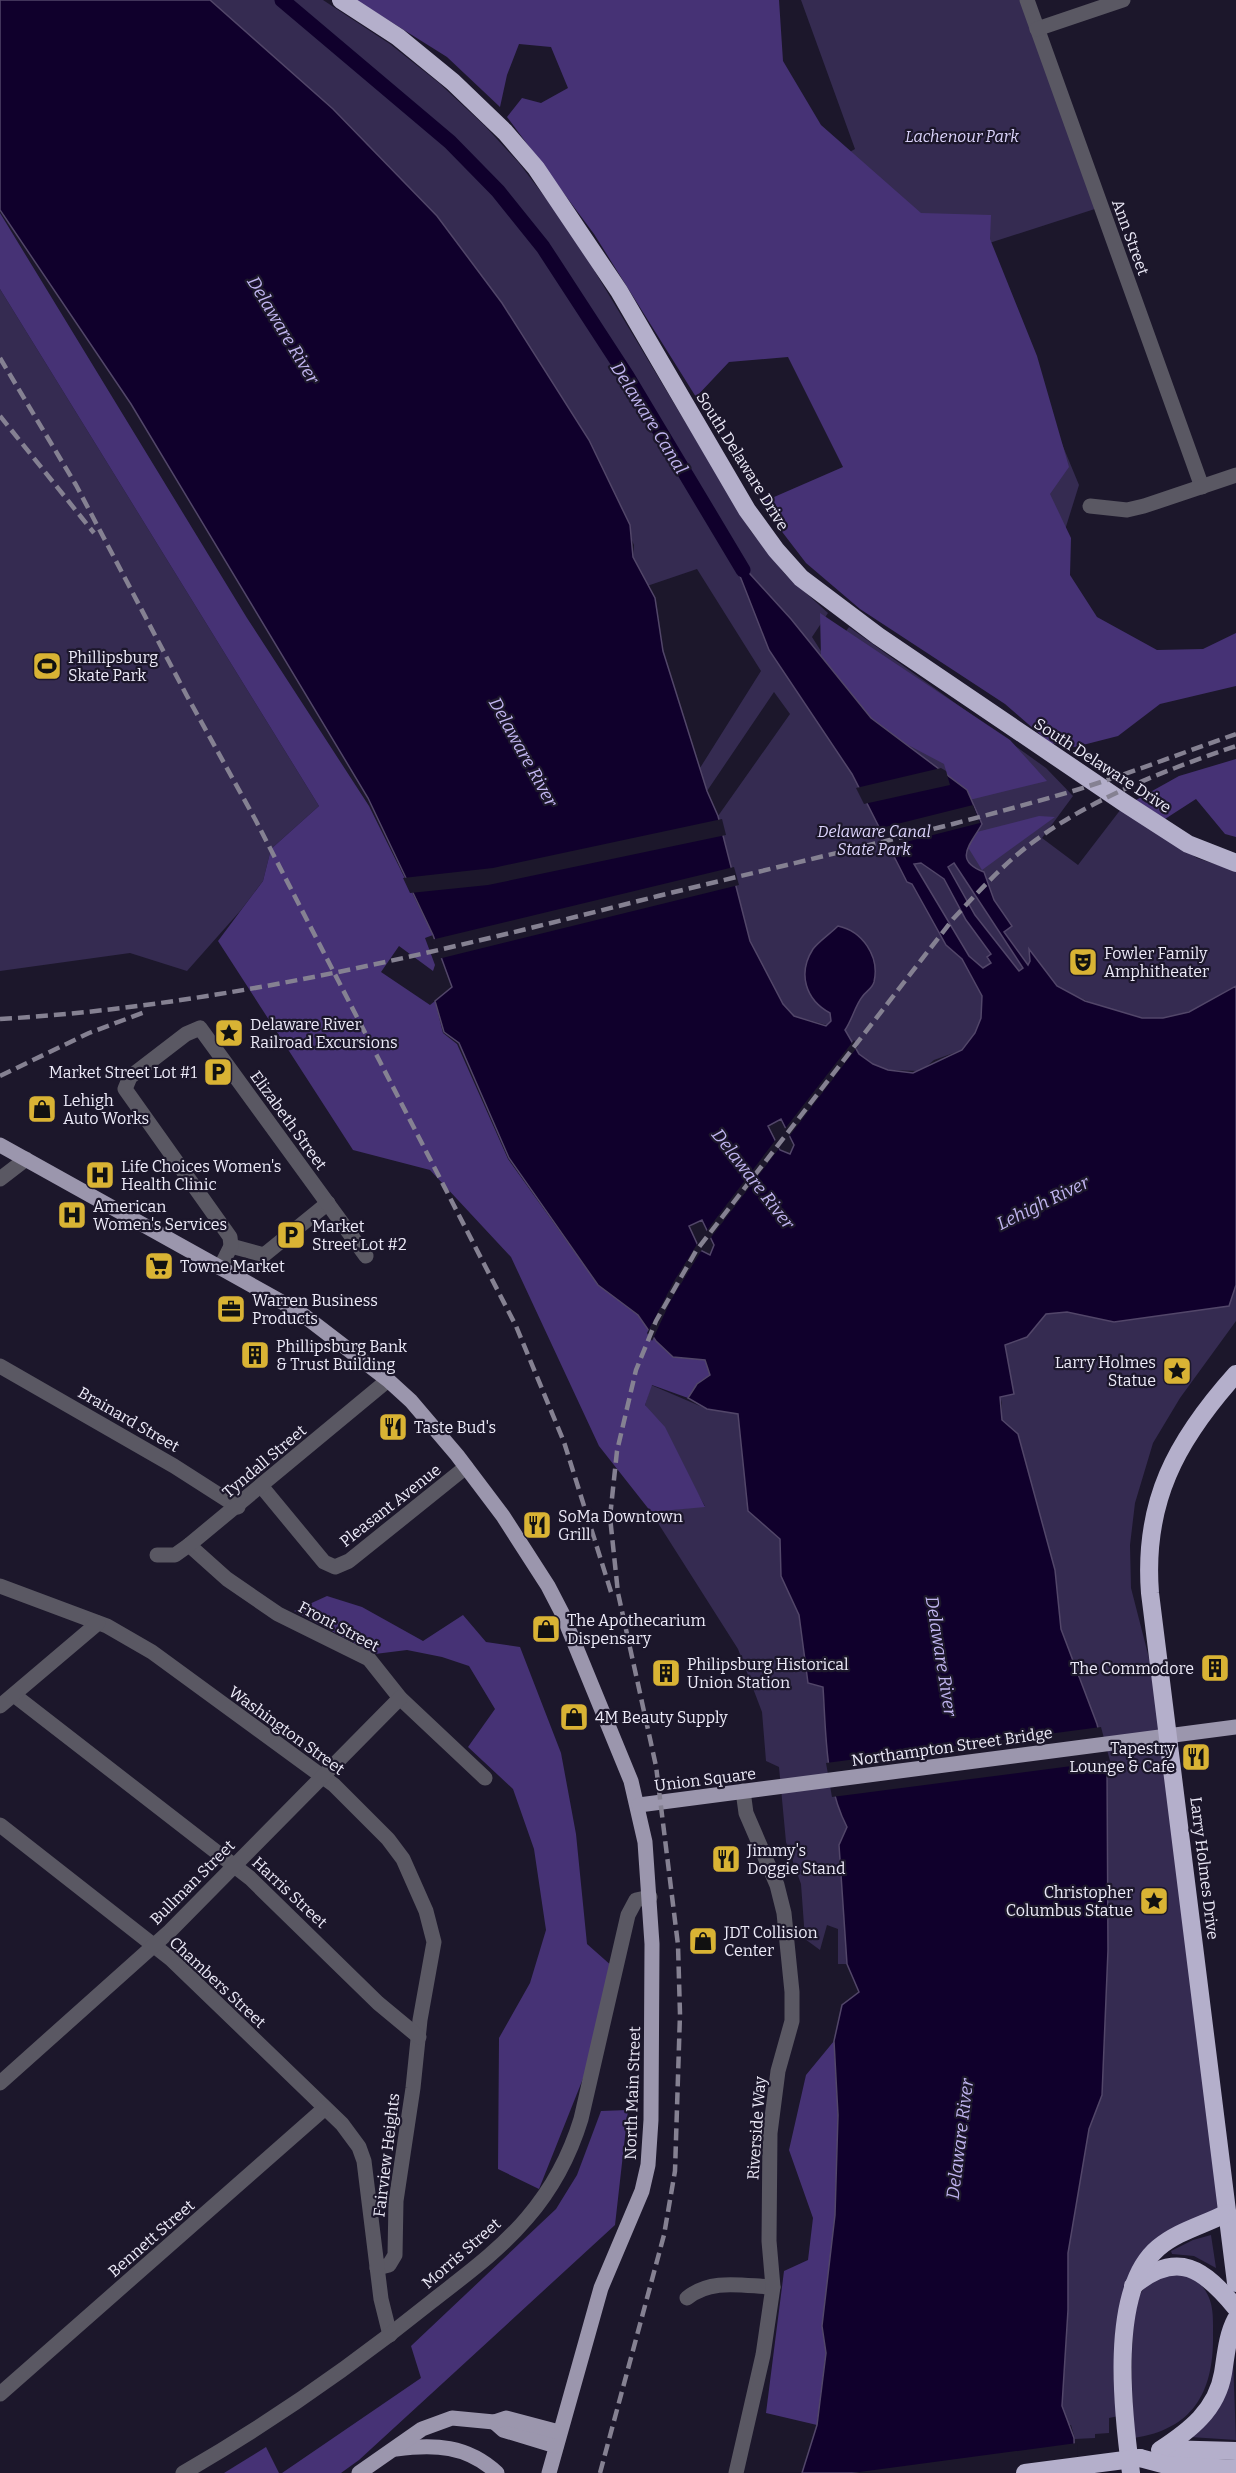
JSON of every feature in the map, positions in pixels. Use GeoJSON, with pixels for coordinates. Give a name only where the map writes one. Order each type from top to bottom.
{"type":"FeatureCollection","features":[{"type":"Feature","properties":{"kind":"highway","name":"South Delaware Drive"},"geometry":{"type":"LineString","coordinates":[[341,0],[398,37],[453,82],[505,132],[536,168],[619,291],[747,510],[776,550],[801,578],[888,643],[1123,802],[1188,844],[1236,863]]}},
{"type":"Feature","properties":{"kind":"highway","name":"Larry Holmes Drive"},"geometry":{"type":"LineString","coordinates":[[1236,1374],[1199,1418],[1180,1448],[1165,1480],[1151,1527],[1148,1557],[1150,1593],[1232,2211],[1236,2283]]}},
{"type":"Feature","properties":{"kind":"highway"},"geometry":{"type":"LineString","coordinates":[[1135,2466],[1123,2401],[1127,2309],[1131,2288],[1140,2269],[1159,2247],[1178,2234],[1232,2211]]}},
{"type":"Feature","properties":{"kind":"highway"},"geometry":{"type":"LineString","coordinates":[[1131,2288],[1158,2270],[1187,2267],[1212,2280],[1236,2308]]}},
{"type":"Feature","properties":{"kind":"highway"},"geometry":{"type":"LineString","coordinates":[[1135,2466],[1191,2429],[1210,2407],[1222,2377],[1228,2343],[1236,2319]]}},
{"type":"Feature","properties":{"kind":"highway"},"geometry":{"type":"LineString","coordinates":[[1160,2450],[1183,2448],[1236,2451]]}},
{"type":"Feature","properties":{"kind":"highway"},"geometry":{"type":"LineString","coordinates":[[1025,2473],[1166,2465],[1196,2469],[1236,2469]]}},
{"type":"Feature","properties":{"kind":"main road","name":"North Main Street"},"geometry":{"type":"LineString","coordinates":[[0,1145],[298,1311],[388,1380],[411,1401],[503,1516],[554,1595],[631,1781],[639,1805],[650,1898],[652,1994],[651,2120],[648,2165],[638,2202],[601,2288],[549,2473]]}},
{"type":"Feature","properties":{"kind":"main road","name":"Northampton Street Bridge"},"geometry":{"type":"LineString","coordinates":[[775,1788],[1236,1727]]}},
{"type":"Feature","properties":{"kind":"main road","name":"Union Square"},"geometry":{"type":"LineString","coordinates":[[639,1805],[775,1788]]}},
{"type":"Feature","properties":{"kind":"main road"},"geometry":{"type":"LineString","coordinates":[[359,2473],[422,2429],[444,2420],[468,2418],[494,2422],[506,2418],[558,2440]]}},
{"type":"Feature","properties":{"kind":"main road"},"geometry":{"type":"LineString","coordinates":[[393,2449],[437,2446],[459,2450],[480,2459],[497,2473]]}},
{"type":"Feature","properties":{"kind":"street","name":"Ann Street"},"geometry":{"type":"LineString","coordinates":[[1027,0],[1202,487]]}},
{"type":"Feature","properties":{"kind":"street"},"geometry":{"type":"LineString","coordinates":[[1037,29],[1123,0]]}},
{"type":"Feature","properties":{"kind":"street"},"geometry":{"type":"LineString","coordinates":[[1090,506],[1127,510],[1236,475]]}},
{"type":"Feature","properties":{"kind":"street","name":"Elizabeth Street"},"geometry":{"type":"LineString","coordinates":[[231,1246],[230,1237],[224,1227],[125,1089],[130,1077],[186,1034],[200,1028],[366,1256]]}},
{"type":"Feature","properties":{"kind":"street"},"geometry":{"type":"LineString","coordinates":[[0,1179],[26,1159]]}},
{"type":"Feature","properties":{"kind":"street"},"geometry":{"type":"LineString","coordinates":[[220,1268],[231,1246],[264,1255],[328,1203]]}},
{"type":"Feature","properties":{"kind":"street","name":"Brainard Street"},"geometry":{"type":"LineString","coordinates":[[0,1366],[174,1466],[238,1507]]}},
{"type":"Feature","properties":{"kind":"street","name":"Tyndall Street"},"geometry":{"type":"LineString","coordinates":[[157,1556],[175,1555],[189,1545],[238,1507],[388,1380]]}},
{"type":"Feature","properties":{"kind":"street","name":"Pleasant Avenue"},"geometry":{"type":"LineString","coordinates":[[262,1487],[324,1562],[335,1567],[349,1561],[466,1467]]}},
{"type":"Feature","properties":{"kind":"street","name":"Front Street"},"geometry":{"type":"LineString","coordinates":[[189,1545],[227,1579],[278,1614],[369,1659],[400,1698],[485,1778]]}},
{"type":"Feature","properties":{"kind":"street","name":"Washington Street"},"geometry":{"type":"LineString","coordinates":[[0,1586],[120,1632],[152,1652],[321,1778],[334,1785],[398,1850],[426,1911],[434,1942],[418,2037]]}},
{"type":"Feature","properties":{"kind":"street"},"geometry":{"type":"LineString","coordinates":[[0,1706],[98,1623]]}},
{"type":"Feature","properties":{"kind":"street","name":"Harris Street"},"geometry":{"type":"LineString","coordinates":[[14,1695],[234,1865],[418,2037]]}},
{"type":"Feature","properties":{"kind":"street","name":"Bullman Street"},"geometry":{"type":"LineString","coordinates":[[0,2083],[154,1946],[400,1698]]}},
{"type":"Feature","properties":{"kind":"street","name":"Riverside Way"},"geometry":{"type":"LineString","coordinates":[[736,2473],[763,2355],[773,2286],[769,2241],[771,2133],[778,2071],[792,2021],[790,1956],[777,1885],[746,1813],[743,1791]]}},
{"type":"Feature","properties":{"kind":"street","name":"Chambers Street"},"geometry":{"type":"LineString","coordinates":[[0,1825],[154,1946],[342,2124],[358,2147],[364,2161],[381,2299],[390,2335]]}},
{"type":"Feature","properties":{"kind":"street","name":"Morris Street"},"geometry":{"type":"LineString","coordinates":[[183,2473],[259,2426],[390,2335],[502,2245],[527,2218],[552,2183],[567,2156],[581,2119],[629,1911],[636,1900],[650,1898]]}},
{"type":"Feature","properties":{"kind":"street","name":"Fairview Heights"},"geometry":{"type":"LineString","coordinates":[[378,2268],[389,2265],[395,2255],[396,2201],[418,2037]]}},
{"type":"Feature","properties":{"kind":"street","name":"Bennett Street"},"geometry":{"type":"LineString","coordinates":[[0,2394],[325,2108]]}},
{"type":"Feature","properties":{"kind":"street"},"geometry":{"type":"LineString","coordinates":[[687,2298],[699,2288],[717,2285],[773,2286]]}},
{"type":"Feature","properties":{"kind":"green space","name":"Delaware Canal State Park"},"geometry":{"type":"Polygon","coordinates":[[[210,0],[323,0],[390,44],[439,83],[485,126],[519,163],[570,230],[750,530],[785,574],[828,613],[812,637],[826,659],[849,627],[1046,768],[1073,796],[1042,838],[1078,865],[1121,809],[1197,858],[1236,871],[1236,986],[1192,1010],[1163,1018],[1150,1018],[1108,1009],[1056,986],[962,1050],[934,1060],[921,1071],[887,1070],[873,1064],[859,1054],[845,1030],[794,1016],[783,1004],[750,941],[718,816],[790,714],[774,692],[707,791],[700,768],[761,671],[697,569],[647,586],[633,557],[634,545],[589,440],[502,303],[437,216],[333,109],[210,0]]]}},
{"type":"Feature","properties":{"kind":"green space","name":"Lachenour Park"},"geometry":{"type":"Polygon","coordinates":[[[801,0],[1028,0],[1101,207],[980,246],[1079,485],[1019,677],[778,193],[855,149],[801,0]]]}},
{"type":"Feature","properties":{"kind":"green space"},"geometry":{"type":"Polygon","coordinates":[[[0,289],[319,806],[271,849],[263,881],[241,910],[187,971],[130,953],[0,971],[0,289]]]}},
{"type":"Feature","properties":{"kind":"green space"},"geometry":{"type":"Polygon","coordinates":[[[1236,1285],[1236,1321],[1180,1398],[1153,1443],[1135,1503],[1130,1545],[1131,1588],[1169,1736],[1227,2213],[1139,2269],[1124,2415],[1109,2418],[1109,2433],[1095,2434],[1095,2438],[1075,2439],[1071,2425],[1045,2429],[1092,1711],[1061,1629],[1055,1570],[1002,1420],[1002,1403],[984,1344],[1003,1312],[1186,1312],[1204,1309],[1236,1285]]]}},
{"type":"Feature","properties":{"kind":"green space"},"geometry":{"type":"Polygon","coordinates":[[[651,1385],[707,1409],[738,1414],[748,1511],[780,1539],[781,1576],[799,1615],[808,1683],[823,1687],[826,1740],[834,1794],[847,1827],[839,1845],[847,1964],[838,1964],[838,1929],[827,1925],[820,1950],[805,1939],[801,1884],[786,1842],[779,1767],[766,1761],[762,1712],[738,1649],[651,1512],[705,1506],[645,1405],[651,1385]]]}},
{"type":"Feature","properties":{"kind":"green space"},"geometry":{"type":"Polygon","coordinates":[[[1211,2235],[1216,2268],[1194,2256],[1172,2254],[1171,2251],[1193,2240],[1211,2235]]]}},
{"type":"Feature","properties":{"kind":"green space"},"geometry":{"type":"Polygon","coordinates":[[[1173,2272],[1205,2282],[1202,2286],[1209,2297],[1213,2314],[1210,2373],[1204,2390],[1186,2416],[1172,2426],[1134,2438],[1132,2359],[1135,2315],[1139,2298],[1145,2287],[1173,2272]]]}},
{"type":"Feature","properties":{"kind":"green space"},"geometry":{"type":"Polygon","coordinates":[[[1233,2359],[1236,2440],[1190,2437],[1233,2359]]]}},
{"type":"Feature","properties":{"kind":"shaded area"},"geometry":{"type":"Polygon","coordinates":[[[356,0],[779,0],[783,61],[821,125],[921,213],[991,215],[990,239],[1037,356],[1069,467],[1050,494],[1071,538],[1070,575],[1097,617],[1157,650],[1203,649],[1236,633],[1236,686],[1160,704],[1118,736],[1075,747],[1050,743],[1005,704],[860,609],[806,563],[760,503],[843,467],[788,357],[729,362],[696,397],[594,234],[507,117],[522,98],[541,103],[568,88],[551,47],[519,44],[507,75],[500,107],[447,57],[356,0]]]}},
{"type":"Feature","properties":{"kind":"shaded area"},"geometry":{"type":"Polygon","coordinates":[[[0,213],[247,618],[369,806],[433,935],[425,938],[435,965],[433,971],[399,946],[381,972],[430,1005],[435,1001],[443,1033],[457,1044],[508,1159],[598,1285],[638,1315],[656,1341],[705,1359],[710,1375],[697,1384],[688,1398],[652,1385],[645,1405],[665,1427],[705,1507],[651,1512],[599,1446],[511,1257],[430,1170],[353,1150],[218,941],[263,881],[271,849],[319,806],[0,289],[0,213]]]}},
{"type":"Feature","properties":{"kind":"shaded area"},"geometry":{"type":"Polygon","coordinates":[[[820,613],[1010,740],[1047,781],[937,808],[952,791],[944,764],[893,737],[871,718],[821,657],[820,613]]]}},
{"type":"Feature","properties":{"kind":"shaded area"},"geometry":{"type":"Polygon","coordinates":[[[1236,759],[1236,837],[1225,834],[1196,799],[1165,819],[1136,800],[1179,776],[1236,759]]]}},
{"type":"Feature","properties":{"kind":"shaded area"},"geometry":{"type":"Polygon","coordinates":[[[1039,816],[1055,817],[982,870],[961,836],[1039,816]]]}},
{"type":"Feature","properties":{"kind":"shaded area"},"geometry":{"type":"Polygon","coordinates":[[[327,1596],[362,1607],[423,1641],[463,1615],[486,1642],[520,1647],[561,1753],[576,1834],[587,1944],[613,1967],[590,2061],[539,2189],[498,2169],[499,2038],[530,1983],[546,1930],[534,1849],[513,1789],[468,1747],[495,1709],[469,1666],[442,1657],[407,1650],[375,1654],[294,1611],[327,1596]]]}},
{"type":"Feature","properties":{"kind":"shaded area"},"geometry":{"type":"Polygon","coordinates":[[[834,2041],[838,2115],[835,2215],[822,2326],[826,2353],[817,2425],[766,2413],[784,2271],[808,2260],[813,2218],[789,2150],[806,2075],[834,2041]]]}},
{"type":"Feature","properties":{"kind":"shaded area"},"geometry":{"type":"Polygon","coordinates":[[[628,2110],[615,2225],[359,2460],[341,2473],[282,2473],[421,2378],[411,2346],[556,2209],[577,2175],[601,2111],[628,2110]]]}},
{"type":"Feature","properties":{"kind":"shaded area"},"geometry":{"type":"Polygon","coordinates":[[[266,2447],[279,2473],[224,2473],[266,2447]]]}},
{"type":"Feature","properties":{"kind":"water"},"geometry":{"type":"Polygon","coordinates":[[[0,0],[210,0],[333,109],[437,216],[502,303],[589,440],[630,525],[633,557],[655,598],[663,651],[707,791],[718,816],[750,941],[783,1004],[794,1016],[826,1026],[831,1021],[830,1013],[822,1008],[810,994],[805,977],[808,958],[813,949],[838,926],[855,933],[872,954],[874,982],[860,1001],[845,1030],[859,1054],[873,1064],[888,1070],[913,1073],[962,1050],[975,1033],[981,1018],[982,996],[962,959],[946,945],[912,884],[907,882],[852,774],[769,650],[731,553],[791,619],[871,718],[967,790],[982,824],[969,845],[966,857],[974,867],[984,872],[994,900],[1012,926],[1004,932],[1028,965],[1029,949],[1057,986],[1085,1001],[1142,1018],[1163,1018],[1189,1012],[1236,986],[1236,1285],[1229,1306],[1114,1322],[1067,1312],[1046,1314],[1027,1337],[1005,1345],[1014,1394],[1000,1397],[1002,1420],[1018,1434],[1055,1570],[1061,1629],[1097,1724],[1107,1764],[1108,1950],[1102,2095],[1089,2129],[1068,2253],[1068,2310],[1062,2406],[1074,2438],[1075,2473],[802,2473],[817,2425],[826,2353],[822,2326],[835,2215],[838,2115],[834,2041],[842,2005],[859,1992],[847,1964],[839,1845],[847,1827],[834,1794],[826,1740],[823,1687],[808,1683],[799,1615],[781,1576],[780,1539],[748,1511],[738,1414],[707,1409],[688,1398],[697,1384],[710,1375],[705,1360],[673,1357],[656,1341],[638,1315],[598,1285],[509,1158],[459,1043],[444,1032],[435,1001],[452,987],[433,935],[368,798],[131,404],[0,210],[0,0]],[[921,863],[914,864],[969,956],[983,968],[991,963],[987,957],[991,954],[966,920],[944,879],[921,863]],[[954,863],[948,867],[975,915],[1019,971],[1023,968],[954,863]],[[781,1119],[768,1126],[780,1150],[790,1154],[794,1145],[781,1119]],[[702,1220],[689,1226],[700,1250],[710,1255],[714,1245],[702,1220]]]}},
{"type":"Feature","properties":{"kind":"pier"},"geometry":{"type":"Polygon","coordinates":[[[941,768],[946,771],[950,785],[864,804],[856,788],[941,768]]]}},
{"type":"Feature","properties":{"kind":"pier"},"geometry":{"type":"Polygon","coordinates":[[[973,805],[980,823],[886,847],[877,829],[973,805]]]}},
{"type":"Feature","properties":{"kind":"pier"},"geometry":{"type":"Polygon","coordinates":[[[722,819],[726,835],[488,885],[410,893],[403,878],[493,868],[722,819]]]}},
{"type":"Feature","properties":{"kind":"pier"},"geometry":{"type":"Polygon","coordinates":[[[734,867],[739,885],[438,959],[431,940],[734,867]]]}},
{"type":"Feature","properties":{"kind":"pier"},"geometry":{"type":"Polygon","coordinates":[[[854,1040],[858,1046],[788,1138],[784,1130],[854,1040]]]}},
{"type":"Feature","properties":{"kind":"pier"},"geometry":{"type":"Polygon","coordinates":[[[777,1138],[781,1146],[709,1240],[705,1233],[777,1138]]]}},
{"type":"Feature","properties":{"kind":"pier"},"geometry":{"type":"Polygon","coordinates":[[[699,1241],[703,1248],[671,1300],[652,1341],[647,1333],[674,1281],[699,1241]]]}},
{"type":"Feature","properties":{"kind":"pier"},"geometry":{"type":"Polygon","coordinates":[[[1101,1727],[1110,1761],[832,1797],[826,1763],[1101,1727]]]}},
{"type":"Feature","properties":{"kind":"pier"},"geometry":{"type":"Polygon","coordinates":[[[1077,2443],[1078,2473],[852,2473],[1077,2443]]]}},
{"type":"Feature","properties":{"kind":"waterway","name":"Delaware Canal"},"geometry":{"type":"LineString","coordinates":[[282,0],[450,142],[498,191],[543,247],[627,376],[743,570]]}},
{"type":"Feature","properties":{"kind":"railway"},"geometry":{"type":"LineString","coordinates":[[0,358],[76,485],[187,696],[255,819],[516,1326],[564,1442],[611,1592]]}},
{"type":"Feature","properties":{"kind":"railway"},"geometry":{"type":"LineString","coordinates":[[0,416],[94,533]]}},
{"type":"Feature","properties":{"kind":"railway"},"geometry":{"type":"LineString","coordinates":[[0,1019],[167,1002],[250,989],[414,956],[1022,806],[1135,771],[1236,734]]}},
{"type":"Feature","properties":{"kind":"railway"},"geometry":{"type":"LineString","coordinates":[[600,2473],[664,2235],[675,2171],[680,2014],[678,1945],[656,1766],[618,1593],[610,1517],[617,1451],[636,1370],[656,1321],[696,1251],[953,919],[984,886],[1028,846],[1086,808],[1135,784],[1236,746]]}},
{"type":"Feature","properties":{"kind":"railway"},"geometry":{"type":"LineString","coordinates":[[0,1076],[89,1033],[145,1012]]}},
{"type":"Feature","properties":{"kind":"place","name":"Phillipsburg Skate Park"},"geometry":{"type":"Point","coordinates":[47,666]}},
{"type":"Feature","properties":{"kind":"place","name":"Fowler Family Amphitheater"},"geometry":{"type":"Point","coordinates":[1083,962]}},
{"type":"Feature","properties":{"kind":"place","name":"Delaware River Railroad Excursions"},"geometry":{"type":"Point","coordinates":[229,1033]}},
{"type":"Feature","properties":{"kind":"place","name":"Market Street Lot #1"},"geometry":{"type":"Point","coordinates":[218,1072]}},
{"type":"Feature","properties":{"kind":"place","name":"Lehigh Auto Works"},"geometry":{"type":"Point","coordinates":[42,1109]}},
{"type":"Feature","properties":{"kind":"place","name":"Life Choices Women's Health Clinic"},"geometry":{"type":"Point","coordinates":[100,1175]}},
{"type":"Feature","properties":{"kind":"place","name":"American Women's Services"},"geometry":{"type":"Point","coordinates":[72,1215]}},
{"type":"Feature","properties":{"kind":"place","name":"Market Street Lot #2"},"geometry":{"type":"Point","coordinates":[291,1235]}},
{"type":"Feature","properties":{"kind":"place","name":"Towne Market"},"geometry":{"type":"Point","coordinates":[159,1266]}},
{"type":"Feature","properties":{"kind":"place","name":"Warren Business Products"},"geometry":{"type":"Point","coordinates":[231,1309]}},
{"type":"Feature","properties":{"kind":"place","name":"Phillipsburg Bank & Trust Building"},"geometry":{"type":"Point","coordinates":[255,1355]}},
{"type":"Feature","properties":{"kind":"place","name":"Larry Holmes Statue"},"geometry":{"type":"Point","coordinates":[1177,1371]}},
{"type":"Feature","properties":{"kind":"place","name":"Taste Bud's"},"geometry":{"type":"Point","coordinates":[393,1427]}},
{"type":"Feature","properties":{"kind":"place","name":"SoMa Downtown Grill"},"geometry":{"type":"Point","coordinates":[537,1525]}},
{"type":"Feature","properties":{"kind":"place","name":"The Apothecarium Dispensary"},"geometry":{"type":"Point","coordinates":[546,1629]}},
{"type":"Feature","properties":{"kind":"place","name":"The Commodore"},"geometry":{"type":"Point","coordinates":[1215,1668]}},
{"type":"Feature","properties":{"kind":"place","name":"Philipsburg Historical Union Station"},"geometry":{"type":"Point","coordinates":[666,1673]}},
{"type":"Feature","properties":{"kind":"place","name":"4M Beauty Supply"},"geometry":{"type":"Point","coordinates":[574,1717]}},
{"type":"Feature","properties":{"kind":"place","name":"Tapestry Lounge & Cafe"},"geometry":{"type":"Point","coordinates":[1196,1757]}},
{"type":"Feature","properties":{"kind":"place","name":"Jimmy's Doggie Stand"},"geometry":{"type":"Point","coordinates":[726,1859]}},
{"type":"Feature","properties":{"kind":"place","name":"Christopher Columbus Statue"},"geometry":{"type":"Point","coordinates":[1154,1901]}},
{"type":"Feature","properties":{"kind":"place","name":"JDT Collision Center"},"geometry":{"type":"Point","coordinates":[703,1941]}},
{"type":"Feature","properties":{"kind":"water label","name":"Delaware River"},"geometry":{"type":"Point","coordinates":[283,330]}},
{"type":"Feature","properties":{"kind":"water label","name":"Delaware River"},"geometry":{"type":"Point","coordinates":[523,752]}},
{"type":"Feature","properties":{"kind":"water label","name":"Delaware River"},"geometry":{"type":"Point","coordinates":[753,1179]}},
{"type":"Feature","properties":{"kind":"water label","name":"Lehigh River"},"geometry":{"type":"Point","coordinates":[1043,1203]}},
{"type":"Feature","properties":{"kind":"water label","name":"Delaware River"},"geometry":{"type":"Point","coordinates":[941,1656]}},
{"type":"Feature","properties":{"kind":"water label","name":"Delaware River"},"geometry":{"type":"Point","coordinates":[960,2139]}}]}
